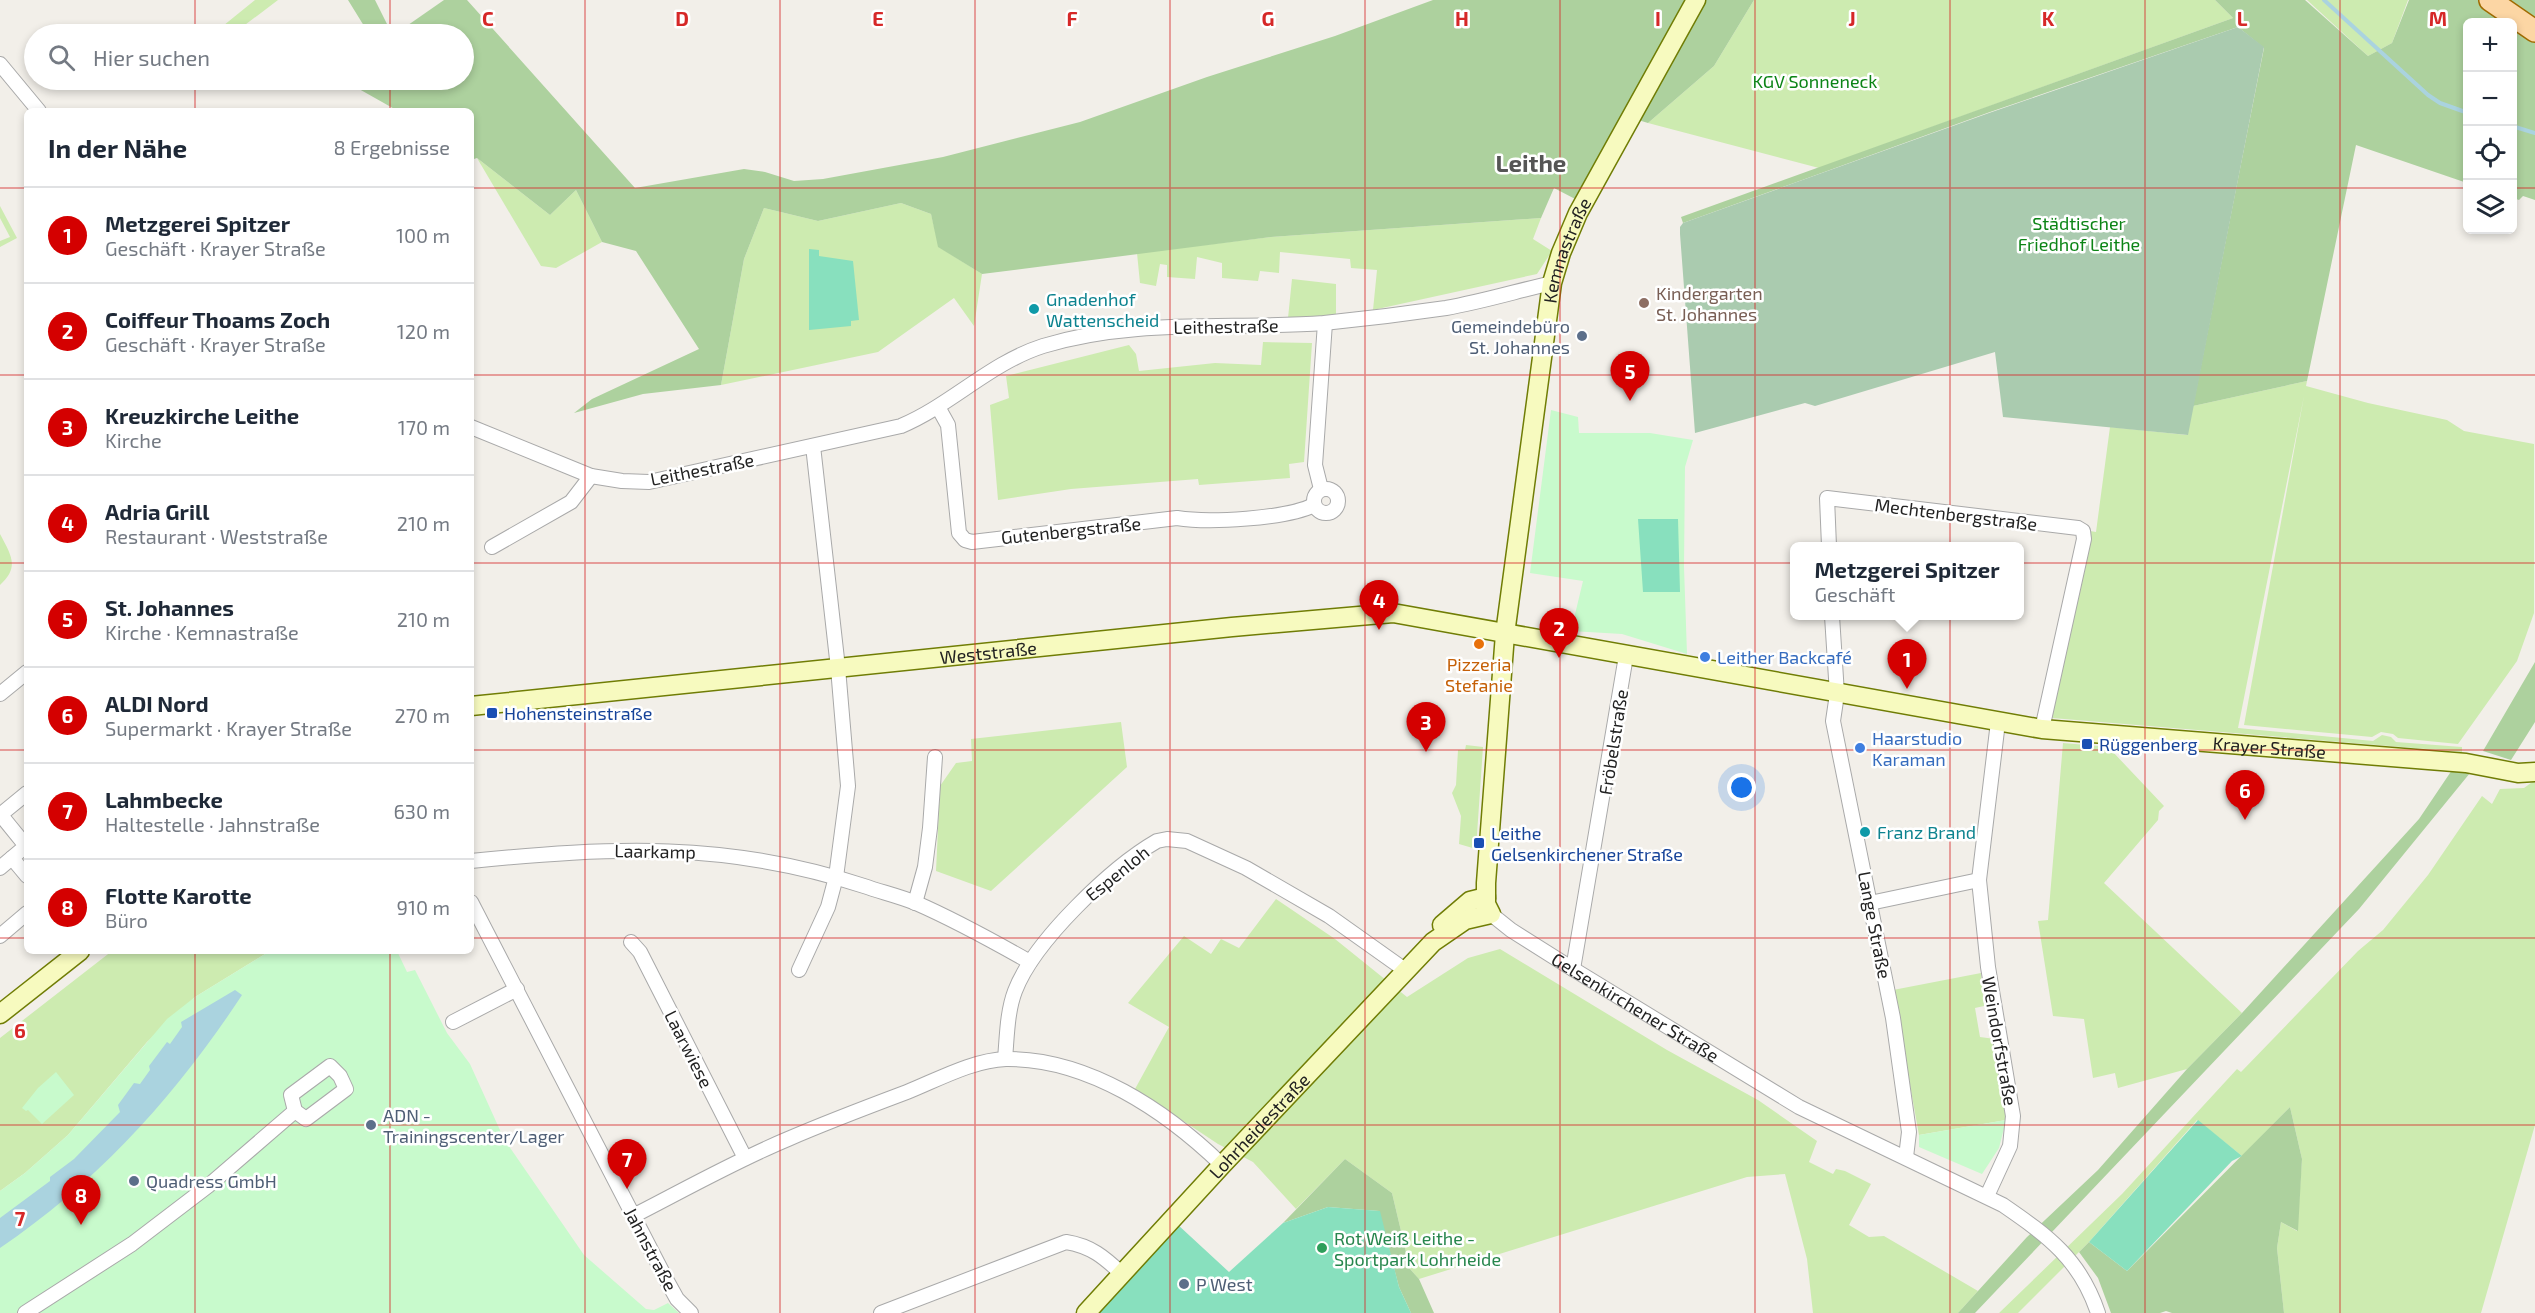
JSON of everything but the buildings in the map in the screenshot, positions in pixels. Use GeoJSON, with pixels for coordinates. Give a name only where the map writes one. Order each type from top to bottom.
{"type":"FeatureCollection","features":[{"type":"Feature","properties":{"kind":"main road"},"geometry":{"type":"LineString","coordinates":[[2490,0],[2535,31]]}},
{"type":"Feature","properties":{"kind":"street","name":"Kemnastraße"},"geometry":{"type":"LineString","coordinates":[[1505,634],[1552,283],[1561,253],[1578,213],[1696,0]]}},
{"type":"Feature","properties":{"kind":"street"},"geometry":{"type":"LineString","coordinates":[[0,64],[37,108]]}},
{"type":"Feature","properties":{"kind":"street","name":"Leithestraße"},"geometry":{"type":"LineString","coordinates":[[474,428],[591,476],[649,482],[901,426],[938,407],[1010,359],[1044,346],[1079,338],[1157,327],[1325,322],[1448,308],[1552,283]]}},
{"type":"Feature","properties":{"kind":"street","name":"Gutenbergstraße"},"geometry":{"type":"LineString","coordinates":[[938,407],[948,425],[959,533],[965,540],[972,542],[1177,518],[1200,522],[1299,512],[1314,504],[1321,512],[1327,513],[1337,505],[1338,500],[1332,490],[1321,489],[1315,465],[1325,322]]}},
{"type":"Feature","properties":{"kind":"street"},"geometry":{"type":"LineString","coordinates":[[799,970],[823,922],[836,877],[848,786],[838,668],[813,446]]}},
{"type":"Feature","properties":{"kind":"street"},"geometry":{"type":"LineString","coordinates":[[492,547],[571,502],[591,476]]}},
{"type":"Feature","properties":{"kind":"street"},"geometry":{"type":"LineString","coordinates":[[1314,504],[1314,496],[1321,489]]}},
{"type":"Feature","properties":{"kind":"street","name":"Mechtenbergstraße"},"geometry":{"type":"LineString","coordinates":[[1830,542],[1827,498],[2068,527],[2083,531],[2084,539],[2042,729]]}},
{"type":"Feature","properties":{"kind":"street","name":"Weststraße"},"geometry":{"type":"LineString","coordinates":[[474,706],[1232,627],[1394,613],[1505,634]]}},
{"type":"Feature","properties":{"kind":"street","name":"Lange Straße"},"geometry":{"type":"LineString","coordinates":[[1832,620],[1837,694],[1833,721],[1893,1018],[1909,1132],[1906,1157]]}},
{"type":"Feature","properties":{"kind":"street"},"geometry":{"type":"LineString","coordinates":[[1491,914],[1486,904],[1486,897],[1505,634]]}},
{"type":"Feature","properties":{"kind":"street","name":"Krayer Straße"},"geometry":{"type":"LineString","coordinates":[[1505,634],[2042,729],[2454,762],[2518,773],[2535,772]]}},
{"type":"Feature","properties":{"kind":"street","name":"Fröbelstraße"},"geometry":{"type":"LineString","coordinates":[[1573,969],[1626,656]]}},
{"type":"Feature","properties":{"kind":"street"},"geometry":{"type":"LineString","coordinates":[[0,694],[24,678]]}},
{"type":"Feature","properties":{"kind":"street","name":"Weindorfstraße"},"geometry":{"type":"LineString","coordinates":[[1987,1196],[2007,1157],[2013,1116],[1988,967],[1979,880],[1998,723]]}},
{"type":"Feature","properties":{"kind":"street"},"geometry":{"type":"LineString","coordinates":[[915,903],[925,867],[935,757]]}},
{"type":"Feature","properties":{"kind":"street"},"geometry":{"type":"LineString","coordinates":[[24,795],[0,815],[24,844]]}},
{"type":"Feature","properties":{"kind":"street","name":"Espenloh"},"geometry":{"type":"LineString","coordinates":[[1005,1059],[1012,1001],[1030,962],[1049,937],[1095,890],[1149,846],[1167,839],[1187,841],[1246,868],[1329,916],[1405,970]]}},
{"type":"Feature","properties":{"kind":"street"},"geometry":{"type":"LineString","coordinates":[[0,868],[24,848]]}},
{"type":"Feature","properties":{"kind":"street","name":"Laarkamp"},"geometry":{"type":"LineString","coordinates":[[474,861],[593,850],[649,849],[705,852],[767,861],[836,877],[915,903],[1030,962]]}},
{"type":"Feature","properties":{"kind":"street"},"geometry":{"type":"LineString","coordinates":[[12,858],[24,872]]}},
{"type":"Feature","properties":{"kind":"street"},"geometry":{"type":"LineString","coordinates":[[1870,903],[1979,880]]}},
{"type":"Feature","properties":{"kind":"street","name":"Lohrheidestraße"},"geometry":{"type":"LineString","coordinates":[[1433,942],[1437,929],[1458,910],[1470,901],[1486,897]]}},
{"type":"Feature","properties":{"kind":"street","name":"Jahnstraße"},"geometry":{"type":"LineString","coordinates":[[474,908],[677,1299],[691,1313]]}},
{"type":"Feature","properties":{"kind":"street","name":"Lohrheidestraße"},"geometry":{"type":"LineString","coordinates":[[1086,1313],[1433,942],[1465,920],[1491,914]]}},
{"type":"Feature","properties":{"kind":"street","name":"Gelsenkirchener Straße"},"geometry":{"type":"LineString","coordinates":[[1491,914],[1511,930],[1573,969],[1799,1107],[1987,1196],[2033,1226],[2079,1270],[2091,1292],[2098,1313]]}},
{"type":"Feature","properties":{"kind":"street"},"geometry":{"type":"LineString","coordinates":[[0,936],[24,916]]}},
{"type":"Feature","properties":{"kind":"street","name":"Laarwiese"},"geometry":{"type":"LineString","coordinates":[[631,942],[640,952],[745,1158]]}},
{"type":"Feature","properties":{"kind":"street"},"geometry":{"type":"LineString","coordinates":[[0,1014],[76,954]]}},
{"type":"Feature","properties":{"kind":"street"},"geometry":{"type":"LineString","coordinates":[[453,1022],[517,989]]}},
{"type":"Feature","properties":{"kind":"street"},"geometry":{"type":"LineString","coordinates":[[633,1216],[745,1158],[788,1139],[970,1067],[1005,1059],[1054,1065],[1135,1097],[1191,1135],[1222,1165]]}},
{"type":"Feature","properties":{"kind":"street"},"geometry":{"type":"LineString","coordinates":[[25,1313],[132,1244],[208,1186],[295,1110]]}},
{"type":"Feature","properties":{"kind":"street"},"geometry":{"type":"LineString","coordinates":[[881,1313],[1066,1242],[1083,1245],[1099,1252],[1122,1274]]}},
{"type":"Feature","properties":{"kind":"green space"},"geometry":{"type":"Polygon","coordinates":[[[255,0],[278,0],[246,24],[225,24],[255,0]]]}},
{"type":"Feature","properties":{"kind":"green space"},"geometry":{"type":"Polygon","coordinates":[[[348,0],[375,0],[387,24],[363,24],[348,0]]]}},
{"type":"Feature","properties":{"kind":"green space"},"geometry":{"type":"Polygon","coordinates":[[[444,0],[467,0],[635,188],[744,169],[765,172],[794,181],[823,179],[943,157],[1080,122],[1207,77],[1335,36],[1433,0],[1754,0],[1714,66],[1648,123],[1625,116],[1579,201],[1554,188],[1541,218],[1271,237],[982,274],[938,247],[931,214],[901,203],[818,221],[764,208],[744,259],[721,385],[643,394],[574,413],[592,399],[699,349],[636,251],[602,242],[576,190],[550,215],[477,158],[474,159],[474,108],[393,108],[361,90],[474,90],[474,24],[410,24],[444,0]]]}},
{"type":"Feature","properties":{"kind":"green space","name":"KGV Sonneneck"},"geometry":{"type":"Polygon","coordinates":[[[1754,0],[2215,0],[2233,18],[1819,168],[1648,123],[1714,66],[1754,0]]]}},
{"type":"Feature","properties":{"kind":"green space"},"geometry":{"type":"Polygon","coordinates":[[[2215,0],[2305,0],[2368,56],[2392,43],[2409,0],[2488,0],[2514,18],[2463,18],[2463,182],[2356,145],[2307,381],[2193,406],[2264,48],[2238,27],[1990,112],[1683,223],[1681,217],[2233,18],[2215,0]]]}},
{"type":"Feature","properties":{"kind":"green space"},"geometry":{"type":"Polygon","coordinates":[[[2307,0],[2408,0],[2392,43],[2368,56],[2307,0]]]}},
{"type":"Feature","properties":{"kind":"green space"},"geometry":{"type":"Polygon","coordinates":[[[2496,0],[2535,0],[2535,27],[2496,0]]]}},
{"type":"Feature","properties":{"kind":"green space"},"geometry":{"type":"Polygon","coordinates":[[[2517,20],[2535,32],[2535,200],[2523,196],[2517,199],[2517,20]]]}},
{"type":"Feature","properties":{"kind":"green space","name":"Städtischer Friedhof Leithe"},"geometry":{"type":"Polygon","coordinates":[[[2238,27],[2264,47],[2188,435],[2003,417],[1995,352],[1815,406],[1805,403],[1695,433],[1680,234],[1680,227],[1683,223],[1989,113],[2238,27]]]}},
{"type":"Feature","properties":{"kind":"green space"},"geometry":{"type":"Polygon","coordinates":[[[477,158],[550,215],[576,190],[602,242],[556,268],[541,266],[477,158]]]}},
{"type":"Feature","properties":{"kind":"green space"},"geometry":{"type":"Polygon","coordinates":[[[901,203],[931,214],[939,247],[982,274],[974,326],[954,298],[878,352],[721,385],[744,259],[764,208],[818,221],[901,203]]]}},
{"type":"Feature","properties":{"kind":"green space"},"geometry":{"type":"Polygon","coordinates":[[[0,206],[17,238],[0,247],[0,241],[10,237],[0,218],[0,206]]]}},
{"type":"Feature","properties":{"kind":"green space"},"geometry":{"type":"Polygon","coordinates":[[[1541,218],[1533,239],[1552,251],[1537,274],[1373,310],[1377,270],[1351,268],[1350,259],[1280,252],[1279,273],[1260,271],[1258,281],[1222,278],[1222,263],[1197,257],[1195,279],[1167,277],[1167,265],[1160,264],[1156,286],[1140,283],[1137,253],[1271,237],[1541,218]]]}},
{"type":"Feature","properties":{"kind":"green space"},"geometry":{"type":"Polygon","coordinates":[[[809,249],[819,250],[819,256],[853,261],[859,320],[851,321],[851,326],[809,330],[809,249]]]}},
{"type":"Feature","properties":{"kind":"green space"},"geometry":{"type":"Polygon","coordinates":[[[1292,279],[1336,284],[1336,316],[1288,318],[1292,279]]]}},
{"type":"Feature","properties":{"kind":"green space"},"geometry":{"type":"Polygon","coordinates":[[[1263,342],[1312,343],[1304,462],[1289,464],[1290,478],[1199,485],[1198,479],[1071,489],[998,500],[990,405],[1009,398],[1006,376],[1129,345],[1136,354],[1139,371],[1215,363],[1261,365],[1263,342]]]}},
{"type":"Feature","properties":{"kind":"green space"},"geometry":{"type":"Polygon","coordinates":[[[2307,381],[2306,386],[2368,403],[2447,420],[2464,431],[2534,444],[2534,613],[2517,661],[2458,744],[2398,738],[2393,734],[2381,732],[2372,737],[2244,725],[2304,396],[2238,728],[2373,741],[2382,735],[2391,737],[2396,742],[2462,747],[2462,752],[2052,718],[2090,531],[2096,532],[2110,427],[2187,435],[2193,406],[2307,381]]]}},
{"type":"Feature","properties":{"kind":"green space"},"geometry":{"type":"Polygon","coordinates":[[[1551,410],[1578,417],[1579,433],[1650,433],[1693,440],[1685,467],[1684,567],[1687,654],[1622,634],[1571,631],[1583,581],[1530,573],[1551,410]]]}},
{"type":"Feature","properties":{"kind":"green space"},"geometry":{"type":"Polygon","coordinates":[[[1638,519],[1678,519],[1680,592],[1643,592],[1638,519]]]}},
{"type":"Feature","properties":{"kind":"green space"},"geometry":{"type":"Polygon","coordinates":[[[0,534],[10,555],[12,566],[6,579],[0,585],[0,534]]]}},
{"type":"Feature","properties":{"kind":"green space"},"geometry":{"type":"Polygon","coordinates":[[[2535,662],[2535,722],[2511,760],[2483,751],[2535,662]]]}},
{"type":"Feature","properties":{"kind":"green space"},"geometry":{"type":"Polygon","coordinates":[[[1121,722],[1127,767],[991,891],[936,871],[940,786],[956,763],[972,761],[971,739],[1121,722]]]}},
{"type":"Feature","properties":{"kind":"green space"},"geometry":{"type":"Polygon","coordinates":[[[2063,743],[2099,746],[2112,751],[2164,806],[2159,811],[2158,820],[2104,883],[2242,1013],[2187,1069],[2118,1088],[2115,1073],[2093,1078],[2084,1019],[2053,1016],[2038,921],[2048,920],[2063,743]]]}},
{"type":"Feature","properties":{"kind":"green space"},"geometry":{"type":"Polygon","coordinates":[[[1466,745],[1483,747],[1476,849],[1459,844],[1461,816],[1452,793],[1456,785],[1458,750],[1465,750],[1466,745]]]}},
{"type":"Feature","properties":{"kind":"green space"},"geometry":{"type":"Polygon","coordinates":[[[2452,770],[2470,773],[2359,909],[1975,1313],[1958,1313],[2027,1237],[2098,1170],[2187,1069],[2242,1013],[2419,819],[2452,770]]]}},
{"type":"Feature","properties":{"kind":"green space"},"geometry":{"type":"Polygon","coordinates":[[[2535,780],[2535,1125],[2481,1313],[2284,1313],[2277,1248],[2281,1222],[2297,1231],[2302,1159],[2290,1107],[2242,1156],[2197,1120],[2089,1242],[2018,1313],[1999,1313],[2122,1194],[2237,1069],[2241,1072],[2358,951],[2383,930],[2428,875],[2482,796],[2492,804],[2500,789],[2524,788],[2535,780]]]}},
{"type":"Feature","properties":{"kind":"green space"},"geometry":{"type":"Polygon","coordinates":[[[1276,899],[1335,939],[1407,997],[1468,958],[1500,949],[1667,1050],[1758,1100],[1817,1141],[1809,1162],[1833,1174],[1836,1169],[1845,1171],[1871,1184],[1849,1225],[1869,1237],[1884,1236],[1978,1291],[1958,1313],[1813,1313],[1807,1259],[1785,1174],[1747,1177],[1419,1279],[1410,1269],[1392,1193],[1345,1159],[1296,1209],[1253,1162],[1218,1144],[1135,1089],[1169,1027],[1128,1003],[1184,936],[1211,954],[1221,939],[1239,948],[1276,899]]]}},
{"type":"Feature","properties":{"kind":"green space"},"geometry":{"type":"Polygon","coordinates":[[[108,954],[265,954],[195,997],[147,1042],[68,1135],[25,1173],[0,1191],[0,1038],[108,954]]]}},
{"type":"Feature","properties":{"kind":"green space"},"geometry":{"type":"Polygon","coordinates":[[[265,954],[398,954],[407,972],[415,970],[447,1033],[470,1064],[504,1139],[584,1255],[646,1309],[654,1310],[668,1303],[679,1313],[0,1313],[0,1191],[25,1173],[68,1135],[167,1019],[195,997],[265,954]]]}},
{"type":"Feature","properties":{"kind":"green space"},"geometry":{"type":"Polygon","coordinates":[[[1981,973],[1984,1006],[1975,1008],[1980,1037],[1995,1039],[2006,1120],[1919,1135],[1893,990],[1981,973]]]}},
{"type":"Feature","properties":{"kind":"green space"},"geometry":{"type":"Polygon","coordinates":[[[56,1072],[74,1095],[42,1124],[28,1110],[22,1108],[38,1088],[56,1072]]]}},
{"type":"Feature","properties":{"kind":"green space"},"geometry":{"type":"Polygon","coordinates":[[[2290,1107],[2302,1159],[2298,1231],[2281,1222],[2277,1248],[2284,1313],[2172,1313],[2166,1311],[2111,1313],[2098,1278],[2079,1252],[2089,1242],[2127,1271],[2290,1107]]]}},
{"type":"Feature","properties":{"kind":"green space"},"geometry":{"type":"Polygon","coordinates":[[[2006,1120],[1999,1148],[1982,1174],[1919,1147],[1919,1135],[2006,1120]]]}},
{"type":"Feature","properties":{"kind":"green space"},"geometry":{"type":"Polygon","coordinates":[[[2198,1120],[2242,1156],[2232,1161],[2127,1271],[2089,1242],[2198,1120]]]}},
{"type":"Feature","properties":{"kind":"green space"},"geometry":{"type":"Polygon","coordinates":[[[1345,1159],[1392,1193],[1410,1269],[1419,1279],[1434,1313],[1411,1313],[1399,1287],[1379,1211],[1328,1207],[1283,1223],[1345,1159]]]}},
{"type":"Feature","properties":{"kind":"green space","name":"Rot Weiß Leithe - Sportpark Lohrheide"},"geometry":{"type":"Polygon","coordinates":[[[1328,1207],[1380,1211],[1399,1287],[1411,1313],[1096,1313],[1177,1224],[1229,1272],[1283,1223],[1328,1207]]]}},
{"type":"Feature","properties":{"kind":"water"},"geometry":{"type":"Polygon","coordinates":[[[235,990],[242,995],[217,1032],[191,1067],[134,1134],[70,1194],[0,1248],[0,1218],[50,1181],[50,1177],[74,1159],[120,1112],[118,1105],[134,1083],[140,1084],[150,1070],[149,1066],[167,1042],[170,1044],[182,1027],[181,1022],[235,990]]]}},
{"type":"Feature","properties":{"kind":"waterway"},"geometry":{"type":"LineString","coordinates":[[2324,0],[2428,95],[2440,103],[2463,111]]}},
{"type":"Feature","properties":{"kind":"waterway"},"geometry":{"type":"LineString","coordinates":[[2517,128],[2535,133]]}},
{"type":"Feature","properties":{"kind":"place","name":"Kindergarten St. Johannes"},"geometry":{"type":"Point","coordinates":[1644,303]}},
{"type":"Feature","properties":{"kind":"place","name":"Gnadenhof Wattenscheid"},"geometry":{"type":"Point","coordinates":[1034,309]}},
{"type":"Feature","properties":{"kind":"place","name":"Gemeindebüro St. Johannes"},"geometry":{"type":"Point","coordinates":[1582,336]}},
{"type":"Feature","properties":{"kind":"place","name":"St. Johannes"},"geometry":{"type":"Point","coordinates":[1630,401]}},
{"type":"Feature","properties":{"kind":"place","name":"Adria Grill"},"geometry":{"type":"Point","coordinates":[1379,630]}},
{"type":"Feature","properties":{"kind":"place","name":"Pizzeria Stefanie"},"geometry":{"type":"Point","coordinates":[1479,644]}},
{"type":"Feature","properties":{"kind":"place","name":"Leither Backcafé"},"geometry":{"type":"Point","coordinates":[1705,657]}},
{"type":"Feature","properties":{"kind":"place","name":"Coiffeur Thoams Zoch"},"geometry":{"type":"Point","coordinates":[1559,658]}},
{"type":"Feature","properties":{"kind":"place","name":"Metzgerei Spitzer"},"geometry":{"type":"Point","coordinates":[1907,689]}},
{"type":"Feature","properties":{"kind":"place","name":"Hohensteinstraße"},"geometry":{"type":"Point","coordinates":[492,713]}},
{"type":"Feature","properties":{"kind":"place","name":"Rüggenberg"},"geometry":{"type":"Point","coordinates":[2087,744]}},
{"type":"Feature","properties":{"kind":"place","name":"Haarstudio Karaman"},"geometry":{"type":"Point","coordinates":[1860,748]}},
{"type":"Feature","properties":{"kind":"place","name":"Kreuzkirche Leithe"},"geometry":{"type":"Point","coordinates":[1426,752]}},
{"type":"Feature","properties":{"kind":"place","name":"ALDI Nord"},"geometry":{"type":"Point","coordinates":[2245,820]}},
{"type":"Feature","properties":{"kind":"place","name":"Franz Brand"},"geometry":{"type":"Point","coordinates":[1865,832]}},
{"type":"Feature","properties":{"kind":"place","name":"Leithe Gelsenkirchener Straße"},"geometry":{"type":"Point","coordinates":[1479,843]}},
{"type":"Feature","properties":{"kind":"place","name":"ADN - Trainingscenter/Lager"},"geometry":{"type":"Point","coordinates":[371,1125]}},
{"type":"Feature","properties":{"kind":"place","name":"Quadress GmbH"},"geometry":{"type":"Point","coordinates":[134,1181]}},
{"type":"Feature","properties":{"kind":"place","name":"Lahmbecke"},"geometry":{"type":"Point","coordinates":[627,1189]}},
{"type":"Feature","properties":{"kind":"place","name":"Flotte Karotte"},"geometry":{"type":"Point","coordinates":[81,1225]}},
{"type":"Feature","properties":{"kind":"place","name":"Rot Weiß Leithe - Sportpark Lohrheide"},"geometry":{"type":"Point","coordinates":[1322,1248]}},
{"type":"Feature","properties":{"kind":"place","name":"P West"},"geometry":{"type":"Point","coordinates":[1184,1284]}},
{"type":"Feature","properties":{"kind":"district","name":"Leithe"},"geometry":{"type":"Point","coordinates":[1531,162]}}]}
